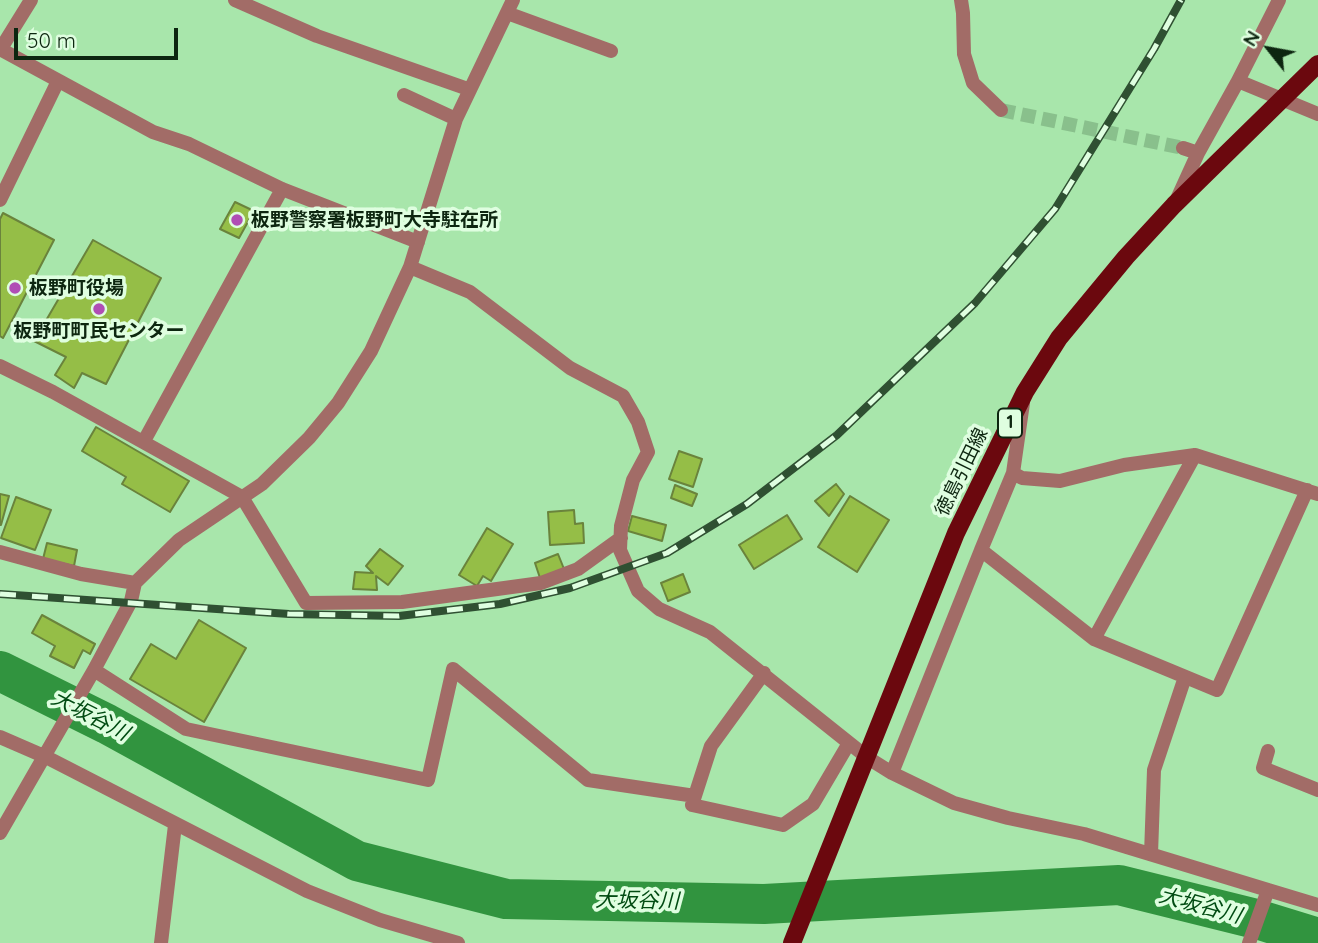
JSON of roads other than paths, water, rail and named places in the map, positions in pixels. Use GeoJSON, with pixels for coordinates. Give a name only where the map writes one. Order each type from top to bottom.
{"type":"FeatureCollection","features":[{"type":"Feature","properties":{"kind":"main road","name":"徳島引田線"},"geometry":{"type":"LineString","coordinates":[[792,943],[956,533],[1025,392],[1059,338],[1126,257],[1174,205],[1318,64]]}},
{"type":"Feature","properties":{"kind":"street"},"geometry":{"type":"LineString","coordinates":[[31,0],[0,49],[153,132],[189,144],[282,188],[418,242]]}},
{"type":"Feature","properties":{"kind":"street"},"geometry":{"type":"LineString","coordinates":[[235,0],[317,36],[468,89]]}},
{"type":"Feature","properties":{"kind":"street"},"geometry":{"type":"LineString","coordinates":[[961,0],[964,54],[973,82],[1002,110]]}},
{"type":"Feature","properties":{"kind":"street"},"geometry":{"type":"LineString","coordinates":[[1174,205],[1198,153],[1279,0]]}},
{"type":"Feature","properties":{"kind":"street"},"geometry":{"type":"LineString","coordinates":[[0,833],[94,670],[131,601],[135,583],[179,540],[262,484],[281,466],[338,403],[371,351],[410,267],[456,119],[468,89],[510,6],[611,51]]}},
{"type":"Feature","properties":{"kind":"street"},"geometry":{"type":"LineString","coordinates":[[0,200],[58,81]]}},
{"type":"Feature","properties":{"kind":"street"},"geometry":{"type":"LineString","coordinates":[[1238,81],[1318,114]]}},
{"type":"Feature","properties":{"kind":"street"},"geometry":{"type":"LineString","coordinates":[[404,95],[456,119]]}},
{"type":"Feature","properties":{"kind":"street"},"geometry":{"type":"LineString","coordinates":[[1183,148],[1198,153]]}},
{"type":"Feature","properties":{"kind":"street"},"geometry":{"type":"LineString","coordinates":[[144,441],[282,188]]}},
{"type":"Feature","properties":{"kind":"street"},"geometry":{"type":"LineString","coordinates":[[410,267],[470,292],[570,368],[623,396],[638,422],[648,452],[633,480],[621,526],[620,550],[638,591],[659,609],[710,632],[868,758],[892,773],[954,803],[1084,834],[1152,854],[1266,894],[1318,905]]}},
{"type":"Feature","properties":{"kind":"street"},"geometry":{"type":"LineString","coordinates":[[0,366],[53,391],[242,497],[306,603],[402,602],[541,583],[578,569],[621,538]]}},
{"type":"Feature","properties":{"kind":"street"},"geometry":{"type":"LineString","coordinates":[[892,773],[1013,473],[1025,392]]}},
{"type":"Feature","properties":{"kind":"street"},"geometry":{"type":"LineString","coordinates":[[981,550],[1094,639],[1217,690],[1312,492],[1195,455],[1124,465],[1060,481],[1022,478],[1013,473]]}},
{"type":"Feature","properties":{"kind":"street"},"geometry":{"type":"LineString","coordinates":[[1094,639],[1195,455]]}},
{"type":"Feature","properties":{"kind":"street"},"geometry":{"type":"LineString","coordinates":[[0,552],[81,574],[135,583]]}},
{"type":"Feature","properties":{"kind":"street"},"geometry":{"type":"LineString","coordinates":[[94,670],[187,729],[428,779],[453,669],[588,780],[695,796]]}},
{"type":"Feature","properties":{"kind":"street"},"geometry":{"type":"LineString","coordinates":[[764,673],[711,746],[692,805],[783,825],[813,804],[849,743]]}},
{"type":"Feature","properties":{"kind":"street"},"geometry":{"type":"LineString","coordinates":[[1152,854],[1154,770],[1185,677]]}},
{"type":"Feature","properties":{"kind":"street"},"geometry":{"type":"LineString","coordinates":[[0,737],[48,752],[175,825],[307,891],[380,920],[453,942]]}},
{"type":"Feature","properties":{"kind":"street"},"geometry":{"type":"LineString","coordinates":[[1268,751],[1262,768],[1318,790]]}},
{"type":"Feature","properties":{"kind":"street"},"geometry":{"type":"LineString","coordinates":[[161,943],[175,825]]}},
{"type":"Feature","properties":{"kind":"street"},"geometry":{"type":"LineString","coordinates":[[1249,943],[1266,894]]}},
{"type":"Feature","properties":{"kind":"waterway","name":"大坂谷川"},"geometry":{"type":"LineString","coordinates":[[0,671],[107,724],[357,861],[506,899],[764,904],[1119,885],[1260,920],[1318,938]]}},
{"type":"Feature","properties":{"kind":"tunnel"},"geometry":{"type":"LineString","coordinates":[[1001,110],[1183,148]]}},
{"type":"Feature","properties":{"kind":"railway"},"geometry":{"type":"LineString","coordinates":[[0,594],[289,614],[399,616],[500,604],[570,588],[667,553],[747,504],[837,435],[975,303],[1055,209],[1154,49],[1181,0]]}},
{"type":"Feature","properties":{"kind":"place","name":"板野警察署板野町大寺駐在所"},"geometry":{"type":"Point","coordinates":[237,220]}},
{"type":"Feature","properties":{"kind":"place","name":"板野町役場"},"geometry":{"type":"Point","coordinates":[15,288]}},
{"type":"Feature","properties":{"kind":"place","name":"板野町町民センター"},"geometry":{"type":"Point","coordinates":[99,309]}}]}
